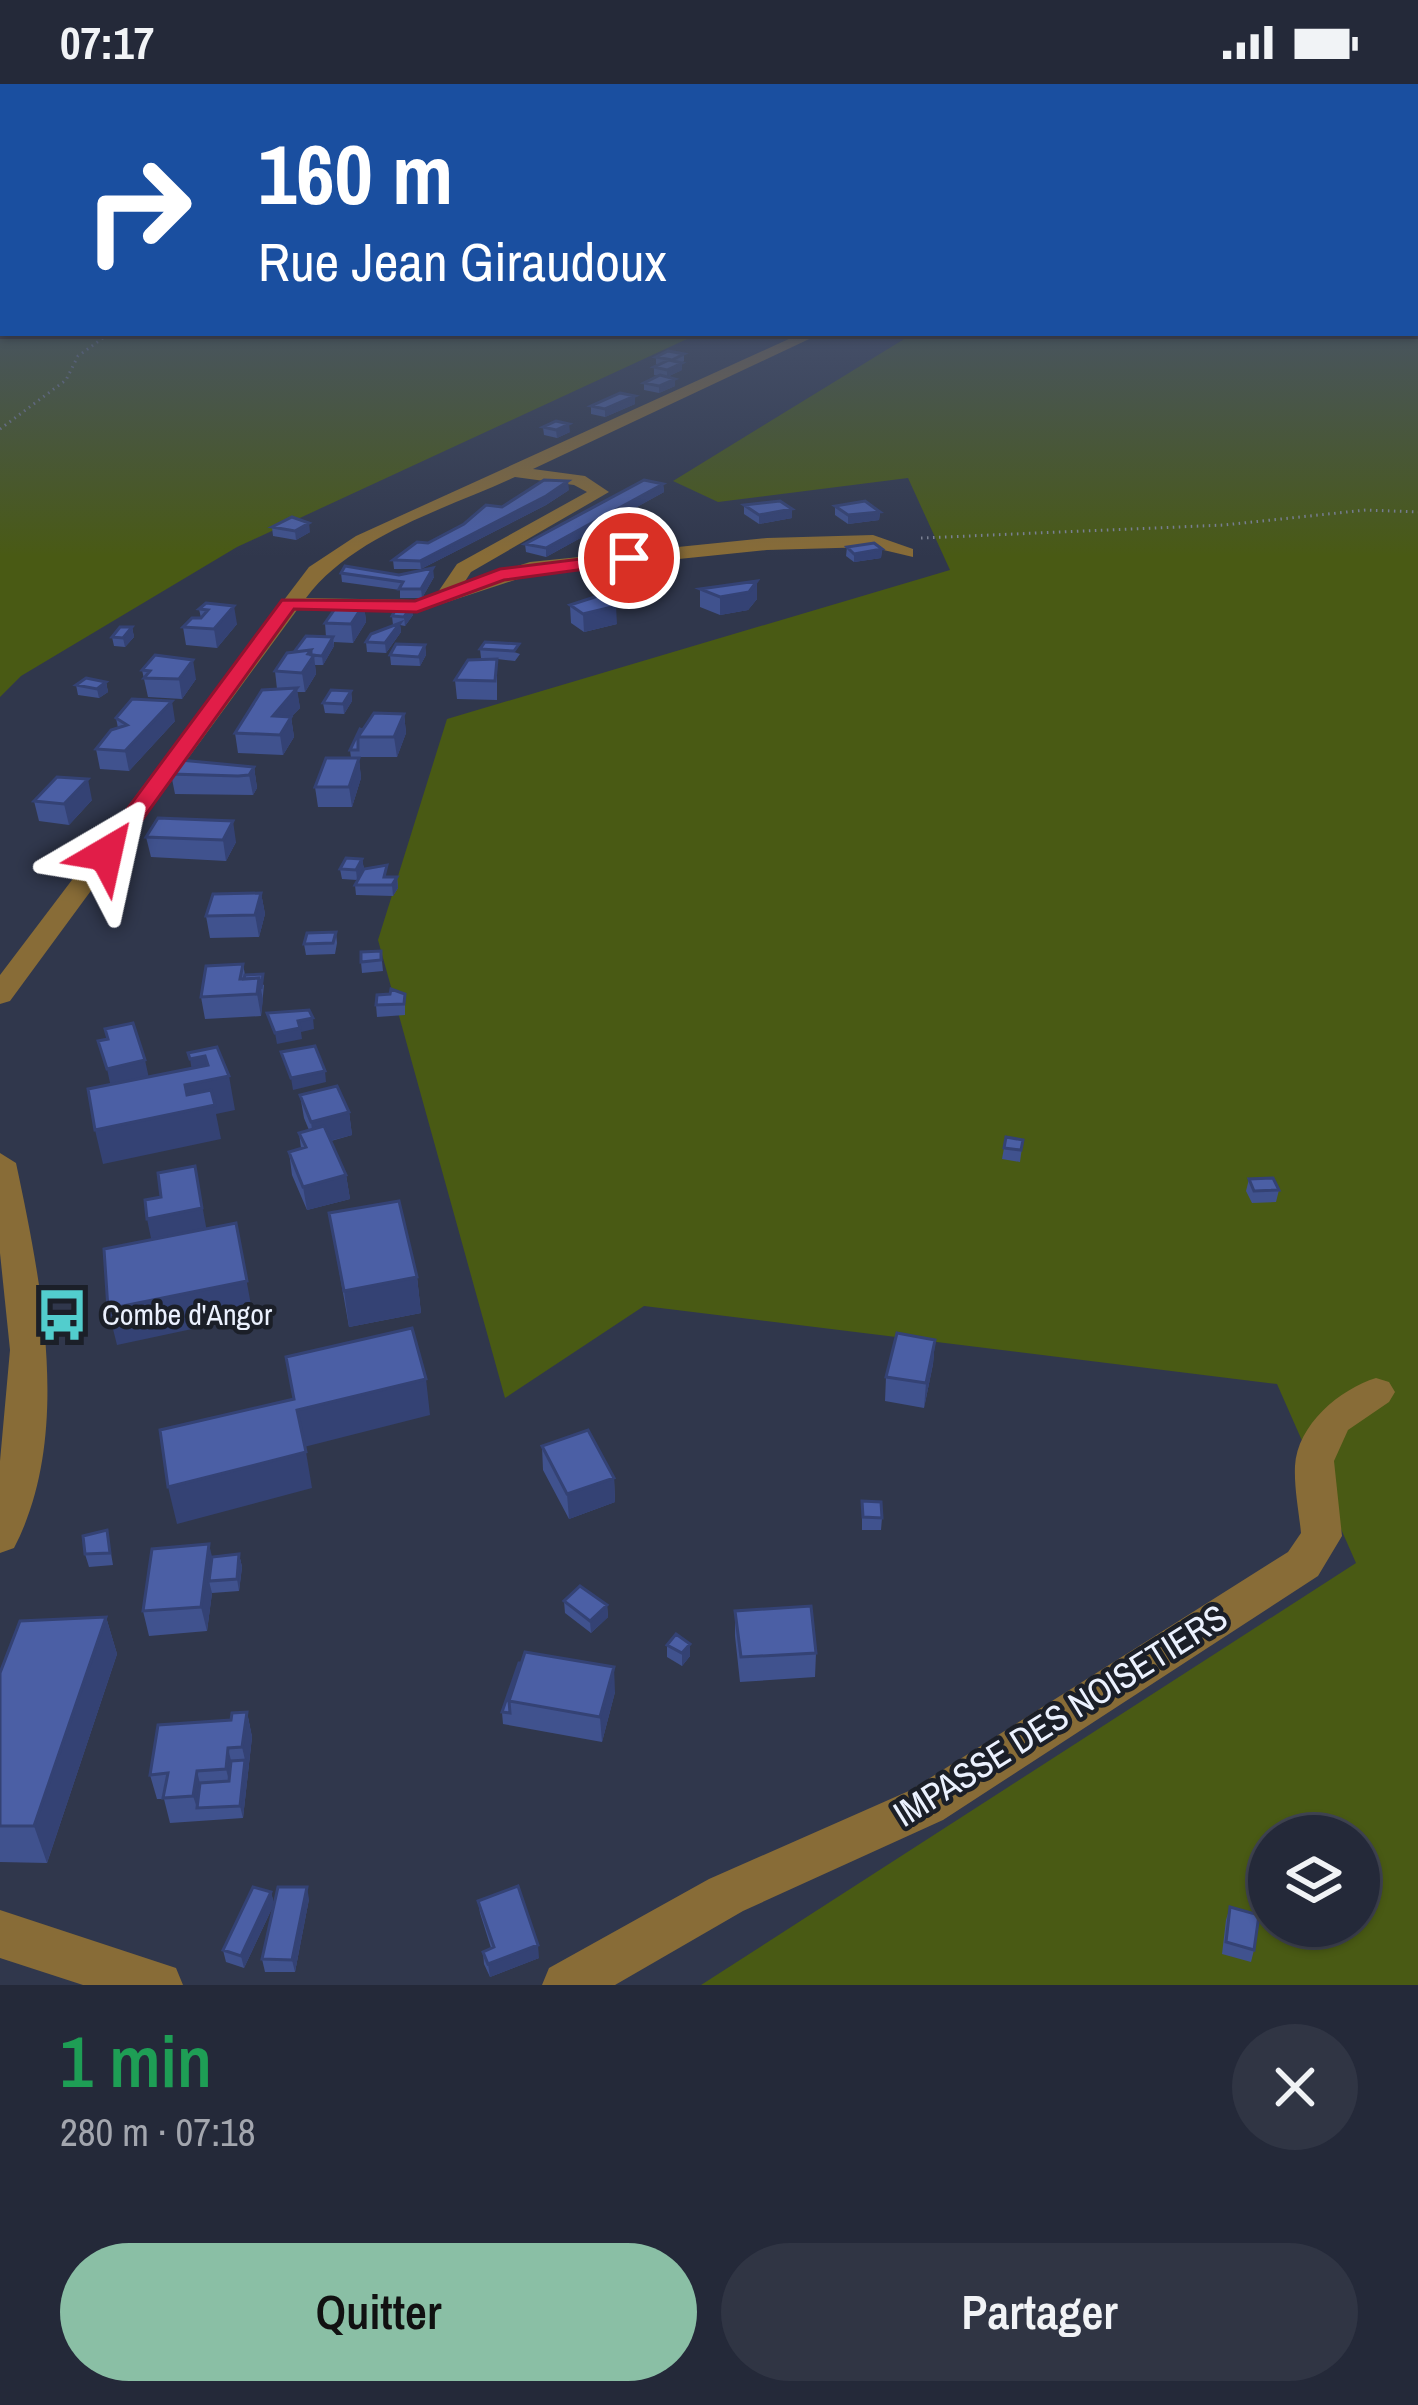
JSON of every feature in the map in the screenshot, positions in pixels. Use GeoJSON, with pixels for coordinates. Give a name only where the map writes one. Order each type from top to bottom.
{"type":"FeatureCollection","features":[{"type":"Feature","properties":{"kind":"street"},"geometry":{"type":"LineString","coordinates":[[0,995],[316,571],[363,540],[715,380]]}},
{"type":"Feature","properties":{"kind":"street"},"geometry":{"type":"LineString","coordinates":[[445,596],[464,568],[600,492],[579,479],[518,472]]}},
{"type":"Feature","properties":{"kind":"street"},"geometry":{"type":"LineString","coordinates":[[289,604],[392,609],[530,568],[767,544],[873,541],[906,553]]}},
{"type":"Feature","properties":{"kind":"street"},"geometry":{"type":"LineString","coordinates":[[0,1162],[6,1221],[30,1312],[31,1397],[22,1471],[0,1537]]}},
{"type":"Feature","properties":{"kind":"street","name":"IMPASSE DES NOISETIERS"},"geometry":{"type":"LineString","coordinates":[[567,1985],[726,1895],[927,1804],[1303,1564],[1322,1536],[1315,1461],[1333,1421],[1376,1392]]}},
{"type":"Feature","properties":{"kind":"street"},"geometry":{"type":"LineString","coordinates":[[0,1934],[158,1985]]}},
{"type":"Feature","properties":{"kind":"path"},"geometry":{"type":"LineString","coordinates":[[0,429],[66,380]]}},
{"type":"Feature","properties":{"kind":"path"},"geometry":{"type":"LineString","coordinates":[[873,541],[1223,525],[1366,509],[1418,512]]}},
{"type":"Feature","properties":{"kind":"green space"},"geometry":{"type":"Polygon","coordinates":[[[0,380],[599,380],[237,547],[21,676],[0,697],[0,380]]]}},
{"type":"Feature","properties":{"kind":"green space"},"geometry":{"type":"Polygon","coordinates":[[[838,380],[1418,380],[1418,1985],[701,1985],[1356,1563],[1277,1384],[644,1306],[505,1398],[378,940],[447,719],[950,570],[908,478],[718,502],[673,481],[838,380]]]}},
{"type":"Feature","properties":{"kind":"building"},"geometry":{"type":"Polygon","coordinates":[[[651,380],[673,380],[659,386],[644,383],[651,380]]]}},
{"type":"Feature","properties":{"kind":"building"},"geometry":{"type":"Polygon","coordinates":[[[620,393],[635,396],[605,409],[591,406],[620,393]]]}},
{"type":"Feature","properties":{"kind":"building"},"geometry":{"type":"Polygon","coordinates":[[[556,421],[569,424],[556,430],[543,427],[556,421]]]}},
{"type":"Feature","properties":{"kind":"building"},"geometry":{"type":"Polygon","coordinates":[[[544,480],[568,481],[420,561],[393,560],[417,542],[428,543],[464,524],[486,505],[502,507],[544,480]]]}},
{"type":"Feature","properties":{"kind":"building"},"geometry":{"type":"Polygon","coordinates":[[[644,480],[663,484],[546,548],[525,544],[644,480]]]}},
{"type":"Feature","properties":{"kind":"building"},"geometry":{"type":"Polygon","coordinates":[[[780,501],[792,509],[759,515],[744,505],[780,501]]]}},
{"type":"Feature","properties":{"kind":"building"},"geometry":{"type":"Polygon","coordinates":[[[865,501],[880,512],[848,515],[835,506],[865,501]]]}},
{"type":"Feature","properties":{"kind":"building"},"geometry":{"type":"Polygon","coordinates":[[[292,517],[309,523],[295,531],[272,527],[292,517]]]}},
{"type":"Feature","properties":{"kind":"building"},"geometry":{"type":"Polygon","coordinates":[[[874,543],[882,549],[854,554],[847,547],[874,543]]]}},
{"type":"Feature","properties":{"kind":"building"},"geometry":{"type":"Polygon","coordinates":[[[607,548],[637,562],[618,568],[589,555],[607,548]]]}},
{"type":"Feature","properties":{"kind":"building"},"geometry":{"type":"Polygon","coordinates":[[[345,566],[399,575],[433,568],[421,589],[399,589],[403,582],[341,573],[345,566]]]}},
{"type":"Feature","properties":{"kind":"building"},"geometry":{"type":"Polygon","coordinates":[[[757,581],[749,592],[720,597],[700,589],[757,581]]]}},
{"type":"Feature","properties":{"kind":"building"},"geometry":{"type":"Polygon","coordinates":[[[601,595],[616,606],[583,614],[570,605],[601,595]]]}},
{"type":"Feature","properties":{"kind":"building"},"geometry":{"type":"Polygon","coordinates":[[[206,603],[234,606],[214,629],[183,627],[192,618],[201,618],[208,610],[199,609],[206,603]]]}},
{"type":"Feature","properties":{"kind":"building"},"geometry":{"type":"Polygon","coordinates":[[[339,603],[364,604],[351,624],[325,623],[339,603]]]}},
{"type":"Feature","properties":{"kind":"building"},"geometry":{"type":"Polygon","coordinates":[[[398,605],[412,606],[404,617],[392,616],[398,605]]]}},
{"type":"Feature","properties":{"kind":"building"},"geometry":{"type":"Polygon","coordinates":[[[400,623],[385,643],[366,642],[371,634],[400,623]]]}},
{"type":"Feature","properties":{"kind":"building"},"geometry":{"type":"Polygon","coordinates":[[[120,627],[132,627],[123,638],[112,637],[120,627]]]}},
{"type":"Feature","properties":{"kind":"building"},"geometry":{"type":"Polygon","coordinates":[[[306,636],[333,637],[322,656],[311,655],[311,650],[294,652],[306,636]]]}},
{"type":"Feature","properties":{"kind":"building"},"geometry":{"type":"Polygon","coordinates":[[[485,642],[519,644],[514,651],[480,649],[485,642]]]}},
{"type":"Feature","properties":{"kind":"building"},"geometry":{"type":"Polygon","coordinates":[[[396,644],[425,645],[419,657],[390,655],[396,644]]]}},
{"type":"Feature","properties":{"kind":"building"},"geometry":{"type":"Polygon","coordinates":[[[311,650],[308,654],[314,655],[302,673],[275,671],[287,653],[311,650]]]}},
{"type":"Feature","properties":{"kind":"building"},"geometry":{"type":"Polygon","coordinates":[[[155,655],[193,660],[179,679],[144,678],[150,671],[142,670],[155,655]]]}},
{"type":"Feature","properties":{"kind":"building"},"geometry":{"type":"Polygon","coordinates":[[[497,659],[495,681],[455,680],[468,660],[497,659]]]}},
{"type":"Feature","properties":{"kind":"building"},"geometry":{"type":"Polygon","coordinates":[[[86,678],[106,682],[97,689],[76,685],[86,678]]]}},
{"type":"Feature","properties":{"kind":"building"},"geometry":{"type":"Polygon","coordinates":[[[297,688],[273,716],[291,717],[280,735],[235,733],[262,690],[297,688]]]}},
{"type":"Feature","properties":{"kind":"building"},"geometry":{"type":"Polygon","coordinates":[[[331,690],[351,691],[343,704],[323,703],[331,690]]]}},
{"type":"Feature","properties":{"kind":"building"},"geometry":{"type":"Polygon","coordinates":[[[132,699],[172,701],[125,751],[96,749],[111,730],[127,725],[116,718],[132,699]]]}},
{"type":"Feature","properties":{"kind":"building"},"geometry":{"type":"Polygon","coordinates":[[[374,713],[404,714],[394,737],[358,737],[374,713]]]}},
{"type":"Feature","properties":{"kind":"building"},"geometry":{"type":"Polygon","coordinates":[[[326,758],[359,758],[349,787],[315,787],[326,758]]]}},
{"type":"Feature","properties":{"kind":"building"},"geometry":{"type":"Polygon","coordinates":[[[180,760],[254,767],[249,775],[238,776],[171,774],[180,760]]]}},
{"type":"Feature","properties":{"kind":"building"},"geometry":{"type":"Polygon","coordinates":[[[57,777],[88,779],[64,804],[34,801],[57,777]]]}},
{"type":"Feature","properties":{"kind":"building"},"geometry":{"type":"Polygon","coordinates":[[[158,818],[233,821],[223,840],[146,837],[158,818]]]}},
{"type":"Feature","properties":{"kind":"building"},"geometry":{"type":"Polygon","coordinates":[[[346,858],[362,859],[356,870],[340,869],[346,858]]]}},
{"type":"Feature","properties":{"kind":"building"},"geometry":{"type":"Polygon","coordinates":[[[387,865],[384,877],[397,877],[392,885],[355,885],[364,869],[387,865]]]}},
{"type":"Feature","properties":{"kind":"building"},"geometry":{"type":"Polygon","coordinates":[[[261,893],[255,915],[206,916],[213,894],[261,893]]]}},
{"type":"Feature","properties":{"kind":"building"},"geometry":{"type":"Polygon","coordinates":[[[336,932],[333,943],[304,944],[307,933],[336,932]]]}},
{"type":"Feature","properties":{"kind":"building"},"geometry":{"type":"Polygon","coordinates":[[[381,951],[381,960],[361,962],[361,952],[381,951]]]}},
{"type":"Feature","properties":{"kind":"building"},"geometry":{"type":"Polygon","coordinates":[[[243,964],[240,979],[259,978],[257,994],[201,997],[206,966],[243,964]]]}},
{"type":"Feature","properties":{"kind":"building"},"geometry":{"type":"Polygon","coordinates":[[[391,989],[405,994],[404,1004],[376,1005],[377,995],[390,994],[391,989]]]}},
{"type":"Feature","properties":{"kind":"building"},"geometry":{"type":"Polygon","coordinates":[[[309,1010],[313,1018],[298,1021],[300,1028],[275,1033],[267,1013],[309,1010]]]}},
{"type":"Feature","properties":{"kind":"building"},"geometry":{"type":"Polygon","coordinates":[[[133,1023],[145,1060],[107,1069],[98,1041],[108,1039],[105,1029],[133,1023]]]}},
{"type":"Feature","properties":{"kind":"building"},"geometry":{"type":"Polygon","coordinates":[[[315,1046],[325,1071],[291,1078],[281,1052],[315,1046]]]}},
{"type":"Feature","properties":{"kind":"building"},"geometry":{"type":"Polygon","coordinates":[[[217,1047],[229,1076],[185,1085],[187,1095],[211,1090],[215,1105],[95,1130],[88,1089],[208,1065],[205,1056],[190,1059],[188,1053],[217,1047]]]}},
{"type":"Feature","properties":{"kind":"building"},"geometry":{"type":"Polygon","coordinates":[[[337,1086],[349,1112],[311,1122],[300,1095],[337,1086]]]}},
{"type":"Feature","properties":{"kind":"building"},"geometry":{"type":"Polygon","coordinates":[[[324,1126],[346,1175],[303,1187],[289,1152],[306,1147],[299,1133],[324,1126]]]}},
{"type":"Feature","properties":{"kind":"building"},"geometry":{"type":"Polygon","coordinates":[[[1006,1137],[1023,1140],[1021,1150],[1004,1148],[1006,1137]]]}},
{"type":"Feature","properties":{"kind":"building"},"geometry":{"type":"Polygon","coordinates":[[[195,1166],[202,1208],[147,1219],[145,1200],[161,1197],[158,1173],[195,1166]]]}},
{"type":"Feature","properties":{"kind":"building"},"geometry":{"type":"Polygon","coordinates":[[[1273,1178],[1279,1190],[1254,1191],[1249,1179],[1273,1178]]]}},
{"type":"Feature","properties":{"kind":"building"},"geometry":{"type":"Polygon","coordinates":[[[399,1201],[417,1277],[344,1291],[329,1213],[399,1201]]]}},
{"type":"Feature","properties":{"kind":"building"},"geometry":{"type":"Polygon","coordinates":[[[236,1223],[247,1281],[108,1309],[104,1249],[236,1223]]]}},
{"type":"Feature","properties":{"kind":"building"},"geometry":{"type":"Polygon","coordinates":[[[412,1328],[426,1379],[297,1410],[306,1452],[168,1487],[160,1430],[294,1399],[286,1357],[412,1328]]]}},
{"type":"Feature","properties":{"kind":"building"},"geometry":{"type":"Polygon","coordinates":[[[897,1333],[935,1340],[926,1383],[886,1377],[897,1333]]]}},
{"type":"Feature","properties":{"kind":"building"},"geometry":{"type":"Polygon","coordinates":[[[588,1430],[614,1478],[567,1494],[542,1446],[588,1430]]]}},
{"type":"Feature","properties":{"kind":"building"},"geometry":{"type":"Polygon","coordinates":[[[862,1501],[881,1502],[882,1518],[863,1517],[862,1501]]]}},
{"type":"Feature","properties":{"kind":"building"},"geometry":{"type":"Polygon","coordinates":[[[107,1530],[110,1553],[85,1554],[83,1536],[107,1530]]]}},
{"type":"Feature","properties":{"kind":"building"},"geometry":{"type":"Polygon","coordinates":[[[209,1544],[201,1607],[143,1611],[152,1549],[209,1544]]]}},
{"type":"Feature","properties":{"kind":"building"},"geometry":{"type":"Polygon","coordinates":[[[239,1554],[237,1579],[209,1581],[212,1557],[239,1554]]]}},
{"type":"Feature","properties":{"kind":"building"},"geometry":{"type":"Polygon","coordinates":[[[580,1586],[607,1605],[590,1621],[564,1601],[580,1586]]]}},
{"type":"Feature","properties":{"kind":"building"},"geometry":{"type":"Polygon","coordinates":[[[811,1606],[816,1653],[741,1657],[735,1611],[811,1606]]]}},
{"type":"Feature","properties":{"kind":"building"},"geometry":{"type":"Polygon","coordinates":[[[106,1617],[34,1826],[0,1826],[0,1673],[20,1621],[106,1617]]]}},
{"type":"Feature","properties":{"kind":"building"},"geometry":{"type":"Polygon","coordinates":[[[676,1634],[690,1644],[682,1653],[667,1645],[676,1634]]]}},
{"type":"Feature","properties":{"kind":"building"},"geometry":{"type":"Polygon","coordinates":[[[525,1652],[614,1667],[600,1717],[509,1701],[525,1652]]]}},
{"type":"Feature","properties":{"kind":"building"},"geometry":{"type":"Polygon","coordinates":[[[519,1663],[510,1713],[502,1712],[519,1663]]]}},
{"type":"Feature","properties":{"kind":"building"},"geometry":{"type":"Polygon","coordinates":[[[247,1712],[242,1747],[228,1748],[226,1769],[197,1771],[193,1796],[163,1798],[168,1773],[150,1775],[158,1725],[231,1720],[232,1713],[247,1712]]]}},
{"type":"Feature","properties":{"kind":"building"},"geometry":{"type":"Polygon","coordinates":[[[245,1760],[240,1806],[197,1808],[200,1783],[229,1781],[231,1761],[245,1760]]]}},
{"type":"Feature","properties":{"kind":"building"},"geometry":{"type":"Polygon","coordinates":[[[518,1886],[538,1945],[488,1964],[483,1952],[494,1947],[478,1901],[518,1886]]]}},
{"type":"Feature","properties":{"kind":"building"},"geometry":{"type":"Polygon","coordinates":[[[253,1887],[271,1892],[241,1956],[223,1950],[253,1887]]]}},
{"type":"Feature","properties":{"kind":"building"},"geometry":{"type":"Polygon","coordinates":[[[278,1887],[307,1887],[292,1960],[262,1959],[278,1887]]]}},
{"type":"Feature","properties":{"kind":"building"},"geometry":{"type":"Polygon","coordinates":[[[1230,1907],[1248,1912],[1248,1947],[1254,1950],[1226,1942],[1230,1907]]]}},
{"type":"Feature","properties":{"kind":"place","name":"Combe d'Angor"},"geometry":{"type":"Point","coordinates":[62,1315]}},
{"type":"Feature","properties":{"kind":"route"},"geometry":{"type":"LineString","coordinates":[[106,854],[289,604],[417,606],[500,574],[629,558]]}}]}
